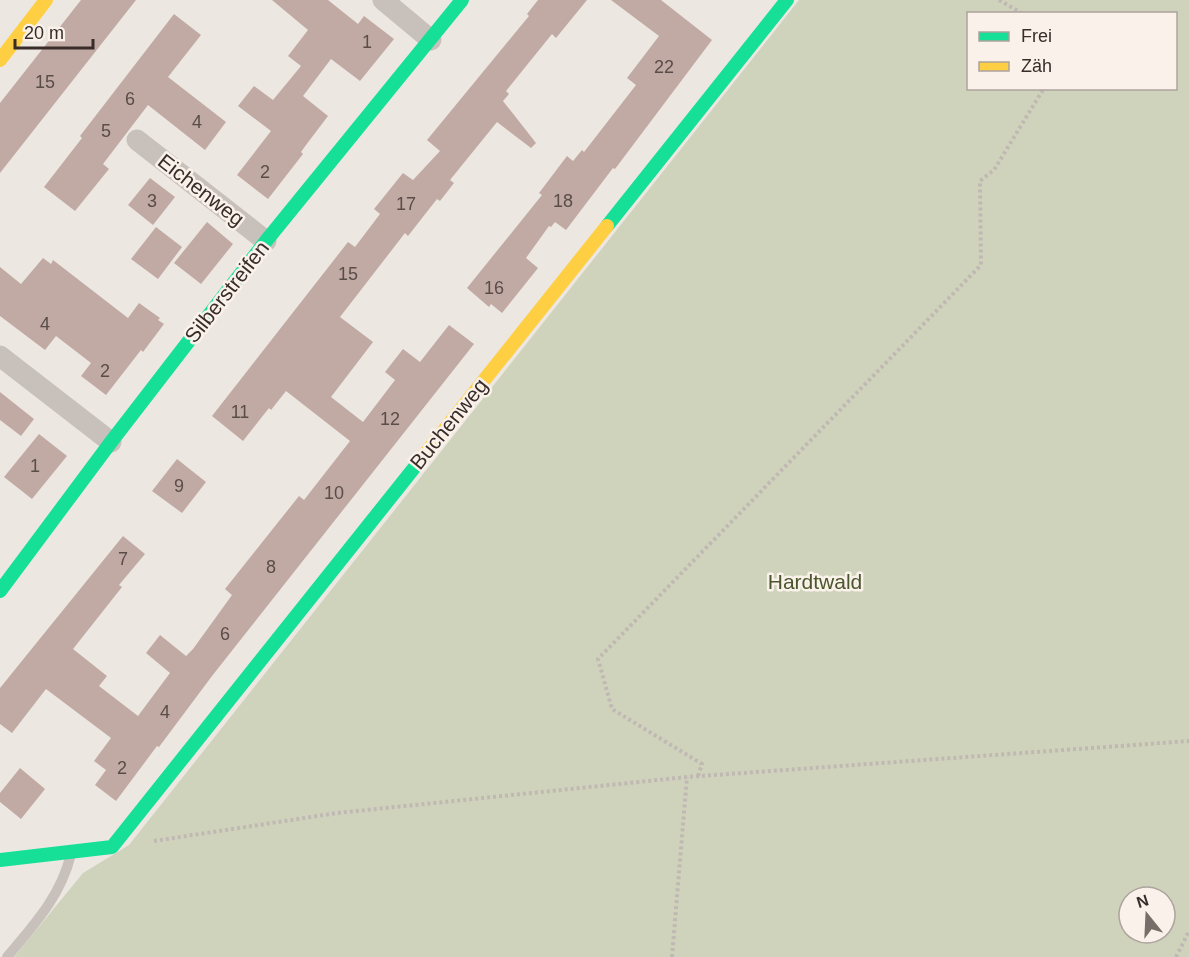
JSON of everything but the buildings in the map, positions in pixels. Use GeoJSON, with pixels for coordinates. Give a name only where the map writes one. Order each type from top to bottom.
{"type":"FeatureCollection","features":[{"type":"Feature","properties":{"kind":"street"},"geometry":{"type":"LineString","coordinates":[[0,60],[46,0]]}},
{"type":"Feature","properties":{"kind":"street"},"geometry":{"type":"LineString","coordinates":[[383,0],[431,40]]}},
{"type":"Feature","properties":{"kind":"street","name":"Silberstreifen"},"geometry":{"type":"LineString","coordinates":[[0,591],[266,241],[462,0]]}},
{"type":"Feature","properties":{"kind":"street","name":"Buchenweg"},"geometry":{"type":"LineString","coordinates":[[112,847],[787,0]]}},
{"type":"Feature","properties":{"kind":"street","name":"Eichenweg"},"geometry":{"type":"LineString","coordinates":[[137,140],[266,241]]}},
{"type":"Feature","properties":{"kind":"street"},"geometry":{"type":"LineString","coordinates":[[0,356],[111,442]]}},
{"type":"Feature","properties":{"kind":"street"},"geometry":{"type":"LineString","coordinates":[[0,860],[112,847]]}},
{"type":"Feature","properties":{"kind":"lane"},"geometry":{"type":"LineString","coordinates":[[7,957],[43,914],[66,876],[71,853]]}},
{"type":"Feature","properties":{"kind":"path"},"geometry":{"type":"LineString","coordinates":[[999,0],[1020,12]]}},
{"type":"Feature","properties":{"kind":"path"},"geometry":{"type":"LineString","coordinates":[[698,776],[702,764],[612,709],[598,659],[981,265],[980,181],[994,170],[1043,90]]}},
{"type":"Feature","properties":{"kind":"path"},"geometry":{"type":"LineString","coordinates":[[112,847],[337,813],[687,777],[1189,741]]}},
{"type":"Feature","properties":{"kind":"path"},"geometry":{"type":"LineString","coordinates":[[672,957],[687,777]]}},
{"type":"Feature","properties":{"kind":"path"},"geometry":{"type":"LineString","coordinates":[[1176,957],[1189,931]]}},
{"type":"Feature","properties":{"kind":"green space","name":"Hardtwald"},"geometry":{"type":"Polygon","coordinates":[[[799,0],[1189,0],[1189,957],[14,957],[83,873],[129,845],[799,0]]]}},
{"type":"Feature","properties":{"kind":"traffic: fast"},"geometry":{"type":"LineString","coordinates":[[0,591],[266,241],[462,0]]}},
{"type":"Feature","properties":{"kind":"traffic: fast"},"geometry":{"type":"LineString","coordinates":[[607,226],[787,0]]}},
{"type":"Feature","properties":{"kind":"traffic: fast"},"geometry":{"type":"LineString","coordinates":[[0,860],[112,847],[422,458]]}},
{"type":"Feature","properties":{"kind":"traffic: slow"},"geometry":{"type":"LineString","coordinates":[[0,60],[46,0]]}},
{"type":"Feature","properties":{"kind":"traffic: slow"},"geometry":{"type":"LineString","coordinates":[[422,458],[607,226]]}}]}
